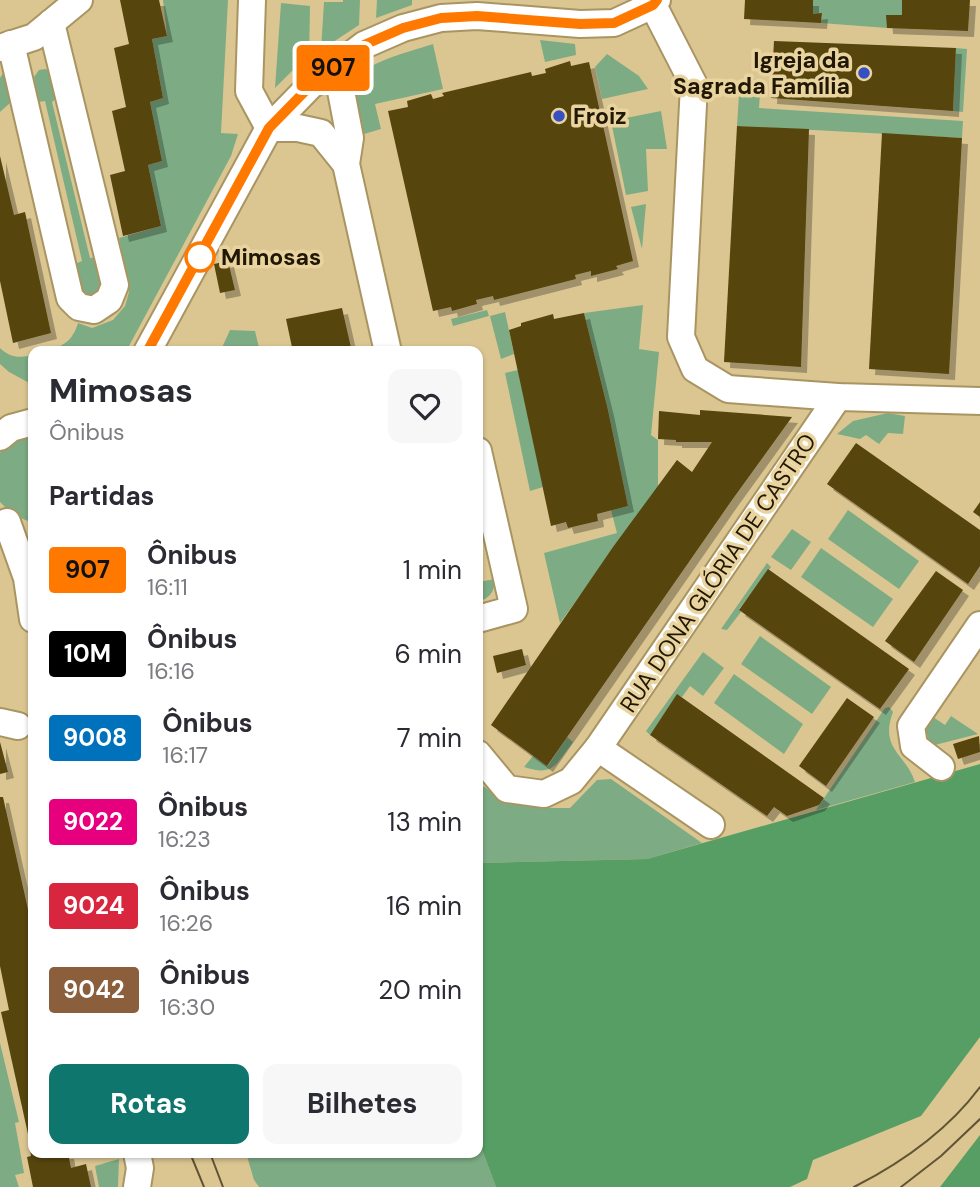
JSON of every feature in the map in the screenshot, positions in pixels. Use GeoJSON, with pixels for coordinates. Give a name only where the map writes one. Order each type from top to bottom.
{"type":"FeatureCollection","features":[{"type":"Feature","properties":{"kind":"street"},"geometry":{"type":"LineString","coordinates":[[51,23],[115,285],[109,300],[93,310],[79,307],[70,298],[5,46],[34,37],[51,23],[79,0]]}},
{"type":"Feature","properties":{"kind":"street"},"geometry":{"type":"LineString","coordinates":[[252,0],[249,91],[269,128]]}},
{"type":"Feature","properties":{"kind":"street"},"geometry":{"type":"LineString","coordinates":[[150,346],[269,128],[310,86],[364,45],[403,28],[441,18],[477,16],[580,24],[614,23],[655,3],[694,85],[681,337],[695,369],[728,389],[838,397],[980,401]]}},
{"type":"Feature","properties":{"kind":"street"},"geometry":{"type":"LineString","coordinates":[[336,65],[350,138],[346,164],[387,346]]}},
{"type":"Feature","properties":{"kind":"street"},"geometry":{"type":"LineString","coordinates":[[310,86],[321,132],[346,164]]}},
{"type":"Feature","properties":{"kind":"street"},"geometry":{"type":"LineString","coordinates":[[269,128],[298,128],[321,132]]}},
{"type":"Feature","properties":{"kind":"street","name":"RUA DONA GLÓRIA DE CASTRO"},"geometry":{"type":"LineString","coordinates":[[483,760],[507,789],[544,794],[571,781],[598,748],[838,397]]}},
{"type":"Feature","properties":{"kind":"street"},"geometry":{"type":"LineString","coordinates":[[483,473],[514,609],[483,618]]}},
{"type":"Feature","properties":{"kind":"street"},"geometry":{"type":"LineString","coordinates":[[4,519],[28,530]]}},
{"type":"Feature","properties":{"kind":"street"},"geometry":{"type":"LineString","coordinates":[[4,519],[28,564]]}},
{"type":"Feature","properties":{"kind":"street"},"geometry":{"type":"LineString","coordinates":[[942,767],[914,746],[911,726],[980,625]]}},
{"type":"Feature","properties":{"kind":"street"},"geometry":{"type":"LineString","coordinates":[[598,748],[711,825]]}},
{"type":"Feature","properties":{"kind":"street"},"geometry":{"type":"LineString","coordinates":[[137,1187],[140,1168],[138,1158]]}},
{"type":"Feature","properties":{"kind":"green space"},"geometry":{"type":"Polygon","coordinates":[[[163,0],[228,0],[221,133],[238,134],[231,156],[129,346],[60,346],[73,335],[78,323],[92,328],[113,320],[125,306],[129,292],[119,238],[161,226],[148,165],[162,161],[150,102],[163,98],[152,39],[167,36],[163,0]]]}},
{"type":"Feature","properties":{"kind":"green space"},"geometry":{"type":"Polygon","coordinates":[[[360,0],[359,25],[321,50],[324,2],[360,0]]]}},
{"type":"Feature","properties":{"kind":"green space"},"geometry":{"type":"Polygon","coordinates":[[[377,0],[412,0],[412,5],[376,18],[377,0]]]}},
{"type":"Feature","properties":{"kind":"green space"},"geometry":{"type":"Polygon","coordinates":[[[813,0],[902,0],[902,15],[887,15],[887,28],[821,23],[822,14],[813,14],[813,0]]]}},
{"type":"Feature","properties":{"kind":"green space"},"geometry":{"type":"Polygon","coordinates":[[[281,3],[310,6],[309,60],[292,71],[275,88],[281,3]]]}},
{"type":"Feature","properties":{"kind":"green space"},"geometry":{"type":"Polygon","coordinates":[[[540,40],[575,44],[576,55],[545,62],[540,40]]]}},
{"type":"Feature","properties":{"kind":"green space"},"geometry":{"type":"Polygon","coordinates":[[[433,44],[443,89],[375,104],[381,129],[364,134],[354,91],[357,78],[375,64],[433,44]]]}},
{"type":"Feature","properties":{"kind":"green space"},"geometry":{"type":"Polygon","coordinates":[[[956,48],[967,49],[963,112],[953,111],[956,48]]]}},
{"type":"Feature","properties":{"kind":"green space"},"geometry":{"type":"Polygon","coordinates":[[[607,54],[639,76],[648,89],[602,99],[595,67],[607,54]]]}},
{"type":"Feature","properties":{"kind":"green space"},"geometry":{"type":"Polygon","coordinates":[[[39,70],[50,71],[57,98],[52,102],[90,258],[98,257],[107,287],[99,301],[81,297],[70,266],[82,261],[45,101],[39,102],[34,77],[39,70]]]}},
{"type":"Feature","properties":{"kind":"green space"},"geometry":{"type":"Polygon","coordinates":[[[3,73],[11,102],[0,112],[0,78],[3,73]]]}},
{"type":"Feature","properties":{"kind":"green space"},"geometry":{"type":"Polygon","coordinates":[[[740,79],[761,79],[759,108],[963,121],[962,138],[737,126],[740,79]]]}},
{"type":"Feature","properties":{"kind":"green space"},"geometry":{"type":"Polygon","coordinates":[[[661,111],[667,149],[646,149],[648,191],[626,195],[611,121],[661,111]]]}},
{"type":"Feature","properties":{"kind":"green space"},"geometry":{"type":"Polygon","coordinates":[[[646,204],[642,249],[631,207],[646,204]]]}},
{"type":"Feature","properties":{"kind":"green space"},"geometry":{"type":"Polygon","coordinates":[[[643,305],[639,349],[659,352],[651,435],[658,440],[658,487],[560,623],[544,553],[617,533],[611,510],[628,506],[584,313],[643,305]]]}},
{"type":"Feature","properties":{"kind":"green space"},"geometry":{"type":"Polygon","coordinates":[[[487,310],[489,316],[453,326],[451,319],[487,310]]]}},
{"type":"Feature","properties":{"kind":"green space"},"geometry":{"type":"Polygon","coordinates":[[[505,312],[514,354],[501,359],[490,316],[505,312]]]}},
{"type":"Feature","properties":{"kind":"green space"},"geometry":{"type":"Polygon","coordinates":[[[230,330],[255,331],[259,346],[223,346],[230,330]]]}},
{"type":"Feature","properties":{"kind":"green space"},"geometry":{"type":"Polygon","coordinates":[[[0,348],[8,354],[28,356],[28,382],[9,372],[0,364],[0,348]]]}},
{"type":"Feature","properties":{"kind":"green space"},"geometry":{"type":"Polygon","coordinates":[[[518,370],[543,487],[530,491],[505,373],[518,370]]]}},
{"type":"Feature","properties":{"kind":"green space"},"geometry":{"type":"Polygon","coordinates":[[[888,413],[905,416],[903,434],[888,433],[879,444],[866,435],[860,439],[837,434],[853,421],[888,413]]]}},
{"type":"Feature","properties":{"kind":"green space"},"geometry":{"type":"Polygon","coordinates":[[[28,434],[28,521],[13,515],[0,502],[0,453],[3,447],[28,434]]]}},
{"type":"Feature","properties":{"kind":"green space"},"geometry":{"type":"Polygon","coordinates":[[[848,510],[919,561],[899,589],[828,539],[848,510]]]}},
{"type":"Feature","properties":{"kind":"green space"},"geometry":{"type":"Polygon","coordinates":[[[792,529],[811,542],[791,570],[771,557],[792,529]]]}},
{"type":"Feature","properties":{"kind":"green space"},"geometry":{"type":"Polygon","coordinates":[[[821,548],[893,599],[873,627],[801,577],[821,548]]]}},
{"type":"Feature","properties":{"kind":"green space"},"geometry":{"type":"Polygon","coordinates":[[[767,563],[771,567],[739,609],[741,612],[727,630],[721,629],[767,563]]]}},
{"type":"Feature","properties":{"kind":"green space"},"geometry":{"type":"Polygon","coordinates":[[[495,579],[491,594],[483,600],[483,581],[495,579]]]}},
{"type":"Feature","properties":{"kind":"green space"},"geometry":{"type":"Polygon","coordinates":[[[760,636],[831,687],[812,714],[741,664],[760,636]]]}},
{"type":"Feature","properties":{"kind":"green space"},"geometry":{"type":"Polygon","coordinates":[[[703,652],[724,668],[703,696],[690,686],[682,697],[677,695],[650,735],[646,731],[703,652]]]}},
{"type":"Feature","properties":{"kind":"green space"},"geometry":{"type":"Polygon","coordinates":[[[734,674],[803,724],[784,754],[714,703],[734,674]]]}},
{"type":"Feature","properties":{"kind":"green space"},"geometry":{"type":"Polygon","coordinates":[[[889,707],[893,712],[889,735],[891,743],[915,782],[816,810],[885,708],[889,707]]]}},
{"type":"Feature","properties":{"kind":"green space"},"geometry":{"type":"Polygon","coordinates":[[[930,715],[945,725],[951,716],[978,734],[931,746],[924,726],[930,715]]]}},
{"type":"Feature","properties":{"kind":"green space"},"geometry":{"type":"Polygon","coordinates":[[[567,737],[573,742],[553,766],[542,770],[524,767],[533,756],[548,766],[567,737]]]}},
{"type":"Feature","properties":{"kind":"green space"},"geometry":{"type":"Polygon","coordinates":[[[980,764],[980,1037],[921,1116],[813,1160],[807,1179],[790,1187],[496,1187],[483,1152],[483,863],[647,859],[980,764]]]}},
{"type":"Feature","properties":{"kind":"green space"},"geometry":{"type":"Polygon","coordinates":[[[611,779],[702,843],[647,859],[483,863],[483,786],[521,805],[570,808],[597,780],[611,779]]]}},
{"type":"Feature","properties":{"kind":"green space"},"geometry":{"type":"Polygon","coordinates":[[[0,1043],[19,1122],[15,1123],[24,1173],[15,1175],[19,1187],[0,1187],[0,1043]]]}},
{"type":"Feature","properties":{"kind":"green space"},"geometry":{"type":"Polygon","coordinates":[[[980,1135],[980,1187],[940,1187],[980,1135]]]}},
{"type":"Feature","properties":{"kind":"green space"},"geometry":{"type":"Polygon","coordinates":[[[483,1152],[496,1187],[259,1187],[247,1158],[483,1158],[483,1152]]]}},
{"type":"Feature","properties":{"kind":"green space"},"geometry":{"type":"Polygon","coordinates":[[[119,1159],[118,1187],[99,1187],[95,1166],[119,1159]]]}},
{"type":"Feature","properties":{"kind":"building"},"geometry":{"type":"Polygon","coordinates":[[[120,0],[159,0],[167,36],[152,39],[163,98],[150,102],[162,161],[148,165],[161,226],[123,236],[110,175],[125,171],[112,111],[126,107],[114,48],[129,44],[120,0]]]}},
{"type":"Feature","properties":{"kind":"building"},"geometry":{"type":"Polygon","coordinates":[[[745,0],[813,0],[813,14],[822,13],[821,23],[744,19],[745,0]]]}},
{"type":"Feature","properties":{"kind":"building"},"geometry":{"type":"Polygon","coordinates":[[[902,0],[970,0],[968,31],[887,28],[886,15],[902,15],[902,0]]]}},
{"type":"Feature","properties":{"kind":"building","name":"Igreja da Sagrada Família"},"geometry":{"type":"Polygon","coordinates":[[[774,41],[956,48],[953,111],[771,98],[774,41]]]}},
{"type":"Feature","properties":{"kind":"building"},"geometry":{"type":"Polygon","coordinates":[[[570,61],[571,66],[589,62],[633,261],[616,266],[618,269],[591,276],[591,271],[575,275],[576,279],[494,300],[493,296],[476,300],[477,304],[452,311],[451,307],[433,311],[388,111],[408,107],[407,101],[431,94],[433,99],[444,96],[442,93],[531,72],[532,76],[546,73],[545,69],[570,61]]]}},
{"type":"Feature","properties":{"kind":"building"},"geometry":{"type":"Polygon","coordinates":[[[737,126],[809,129],[801,367],[724,362],[737,126]]]}},
{"type":"Feature","properties":{"kind":"building"},"geometry":{"type":"Polygon","coordinates":[[[882,133],[962,138],[949,374],[869,369],[882,133]]]}},
{"type":"Feature","properties":{"kind":"building"},"geometry":{"type":"Polygon","coordinates":[[[0,156],[14,215],[25,212],[51,333],[13,343],[0,281],[0,156]]]}},
{"type":"Feature","properties":{"kind":"building"},"geometry":{"type":"Polygon","coordinates":[[[228,261],[235,290],[220,293],[214,264],[228,261]]]}},
{"type":"Feature","properties":{"kind":"building"},"geometry":{"type":"Polygon","coordinates":[[[342,308],[351,346],[292,346],[286,319],[342,308]]]}},
{"type":"Feature","properties":{"kind":"building"},"geometry":{"type":"Polygon","coordinates":[[[584,313],[628,506],[597,514],[598,521],[568,528],[566,522],[551,526],[509,330],[521,326],[521,323],[553,314],[554,319],[584,313]]]}},
{"type":"Feature","properties":{"kind":"building"},"geometry":{"type":"Polygon","coordinates":[[[700,410],[792,417],[547,766],[491,725],[613,547],[677,460],[692,472],[712,442],[658,439],[659,411],[700,415],[700,410]]]}},
{"type":"Feature","properties":{"kind":"building"},"geometry":{"type":"Polygon","coordinates":[[[856,443],[980,530],[980,566],[968,584],[827,484],[856,443]]]}},
{"type":"Feature","properties":{"kind":"building"},"geometry":{"type":"Polygon","coordinates":[[[980,502],[980,517],[973,512],[980,502]]]}},
{"type":"Feature","properties":{"kind":"building"},"geometry":{"type":"Polygon","coordinates":[[[768,569],[909,669],[880,709],[739,610],[768,569]]]}},
{"type":"Feature","properties":{"kind":"building"},"geometry":{"type":"Polygon","coordinates":[[[936,571],[963,590],[914,662],[885,641],[936,571]]]}},
{"type":"Feature","properties":{"kind":"building"},"geometry":{"type":"Polygon","coordinates":[[[522,649],[526,665],[497,673],[493,656],[522,649]]]}},
{"type":"Feature","properties":{"kind":"building"},"geometry":{"type":"Polygon","coordinates":[[[677,694],[824,798],[819,805],[787,816],[774,807],[767,816],[650,735],[677,694]]]}},
{"type":"Feature","properties":{"kind":"building"},"geometry":{"type":"Polygon","coordinates":[[[847,698],[874,717],[826,786],[799,766],[847,698]]]}},
{"type":"Feature","properties":{"kind":"building"},"geometry":{"type":"Polygon","coordinates":[[[979,736],[980,752],[958,759],[953,744],[979,736]]]}},
{"type":"Feature","properties":{"kind":"building"},"geometry":{"type":"Polygon","coordinates":[[[0,742],[8,772],[0,774],[0,742]]]}},
{"type":"Feature","properties":{"kind":"building"},"geometry":{"type":"Polygon","coordinates":[[[0,797],[3,797],[28,910],[28,1134],[1,1012],[9,1010],[0,966],[0,797]]]}},
{"type":"Feature","properties":{"kind":"building"},"geometry":{"type":"Polygon","coordinates":[[[27,1157],[69,1158],[71,1168],[86,1164],[91,1187],[33,1187],[27,1157]]]}},
{"type":"Feature","properties":{"kind":"tram line"},"geometry":{"type":"LineString","coordinates":[[854,1187],[923,1144],[953,1117],[980,1087]]}},
{"type":"Feature","properties":{"kind":"tram line"},"geometry":{"type":"LineString","coordinates":[[901,1187],[941,1156],[980,1119]]}},
{"type":"Feature","properties":{"kind":"tram line"},"geometry":{"type":"LineString","coordinates":[[192,1158],[204,1187]]}},
{"type":"Feature","properties":{"kind":"tram line"},"geometry":{"type":"LineString","coordinates":[[212,1158],[223,1187]]}},
{"type":"Feature","properties":{"kind":"bus line","name":"907"},"geometry":{"type":"LineString","coordinates":[[150,346],[269,128],[310,86],[364,45],[403,28],[441,18],[477,16],[580,24],[614,23],[653,5],[657,0]]}},
{"type":"Feature","properties":{"kind":"place","name":"Igreja da Sagrada Família"},"geometry":{"type":"Point","coordinates":[864,73]}},
{"type":"Feature","properties":{"kind":"place","name":"Froiz"},"geometry":{"type":"Point","coordinates":[559,116]}},
{"type":"Feature","properties":{"kind":"place","name":"Mimosas"},"geometry":{"type":"Point","coordinates":[200,257]}}]}
